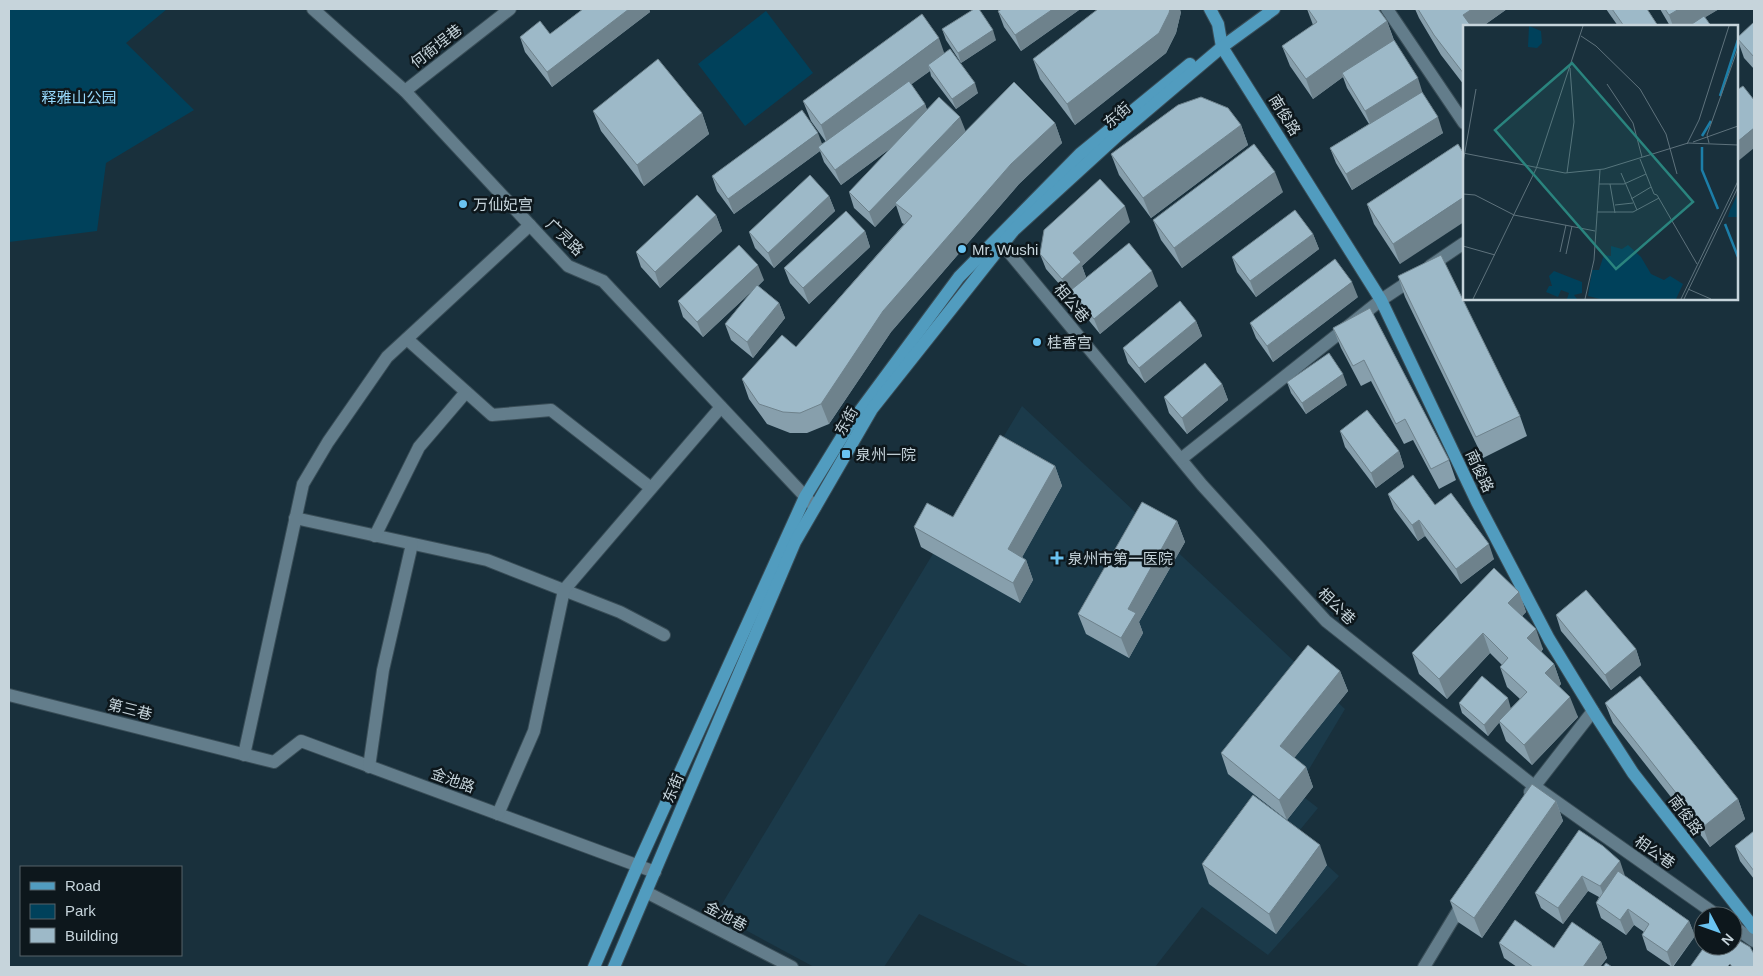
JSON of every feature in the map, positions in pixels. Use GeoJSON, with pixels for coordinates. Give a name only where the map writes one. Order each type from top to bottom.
{"type":"FeatureCollection","features":[{"type":"Feature","properties":{"kind":"main road","name":"南俊路"},"geometry":{"type":"LineString","coordinates":[[1210,9],[1218,24],[1222,43],[1381,300],[1477,502],[1549,639],[1639,781],[1754,928]]}},
{"type":"Feature","properties":{"kind":"main road","name":"东街"},"geometry":{"type":"LineString","coordinates":[[594,967],[805,496],[848,428],[959,277],[1080,154],[1222,43],[1274,9]]}},
{"type":"Feature","properties":{"kind":"main road","name":"东街"},"geometry":{"type":"LineString","coordinates":[[614,967],[795,542],[872,409],[1014,230],[1222,43]]}},
{"type":"Feature","properties":{"kind":"street","name":"广灵路"},"geometry":{"type":"LineString","coordinates":[[314,9],[405,91],[568,266],[603,281],[815,507]]}},
{"type":"Feature","properties":{"kind":"street","name":"何衙埕巷"},"geometry":{"type":"LineString","coordinates":[[405,91],[510,9]]}},
{"type":"Feature","properties":{"kind":"street"},"geometry":{"type":"LineString","coordinates":[[1386,9],[1463,122]]}},
{"type":"Feature","properties":{"kind":"street"},"geometry":{"type":"LineString","coordinates":[[244,754],[303,484],[323,450],[387,357],[530,225]]}},
{"type":"Feature","properties":{"kind":"street","name":"相公巷"},"geometry":{"type":"LineString","coordinates":[[1003,245],[1202,485],[1326,621],[1534,786],[1704,906]]}},
{"type":"Feature","properties":{"kind":"street"},"geometry":{"type":"LineString","coordinates":[[1181,459],[1381,300],[1463,245]]}},
{"type":"Feature","properties":{"kind":"street"},"geometry":{"type":"LineString","coordinates":[[407,339],[492,415],[550,410],[651,488]]}},
{"type":"Feature","properties":{"kind":"street"},"geometry":{"type":"LineString","coordinates":[[375,536],[419,447],[466,392]]}},
{"type":"Feature","properties":{"kind":"street"},"geometry":{"type":"LineString","coordinates":[[498,814],[534,731],[564,590],[720,406]]}},
{"type":"Feature","properties":{"kind":"street"},"geometry":{"type":"LineString","coordinates":[[295,518],[487,560],[620,612],[664,636]]}},
{"type":"Feature","properties":{"kind":"street"},"geometry":{"type":"LineString","coordinates":[[368,766],[383,670],[412,544]]}},
{"type":"Feature","properties":{"kind":"street","name":"第三巷"},"geometry":{"type":"LineString","coordinates":[[9,695],[244,754]]}},
{"type":"Feature","properties":{"kind":"street"},"geometry":{"type":"LineString","coordinates":[[1524,803],[1534,786],[1593,711]]}},
{"type":"Feature","properties":{"kind":"street","name":"金池路"},"geometry":{"type":"LineString","coordinates":[[244,754],[274,762],[301,741],[655,872]]}},
{"type":"Feature","properties":{"kind":"street","name":"金池巷"},"geometry":{"type":"LineString","coordinates":[[646,892],[792,967]]}},
{"type":"Feature","properties":{"kind":"street"},"geometry":{"type":"LineString","coordinates":[[1424,967],[1469,893]]}},
{"type":"Feature","properties":{"kind":"street"},"geometry":{"type":"LineString","coordinates":[[1743,933],[1754,941]]}},
{"type":"Feature","properties":{"kind":"shaded area","name":"泉州市第一医院"},"geometry":{"type":"Polygon","coordinates":[[[1022,406],[1345,709],[1296,791],[1318,808],[1295,836],[1339,876],[1268,955],[1202,907],[1155,967],[1030,967],[919,914],[884,967],[814,967],[716,914],[1022,406]]]}},
{"type":"Feature","properties":{"kind":"green space","name":"释雅山公园"},"geometry":{"type":"Polygon","coordinates":[[[9,9],[167,9],[126,43],[194,110],[106,163],[97,231],[9,242],[9,9]]]}},
{"type":"Feature","properties":{"kind":"green space"},"geometry":{"type":"Polygon","coordinates":[[[766,11],[813,73],[745,126],[698,64],[766,11]]]}},
{"type":"Feature","properties":{"kind":"building"},"geometry":{"type":"Polygon","coordinates":[[[583,9],[629,9],[547,72],[520,37],[540,21],[550,34],[583,9]]]}},
{"type":"Feature","properties":{"kind":"building"},"geometry":{"type":"Polygon","coordinates":[[[974,9],[979,9],[993,30],[958,53],[942,29],[974,9]]]}},
{"type":"Feature","properties":{"kind":"building"},"geometry":{"type":"Polygon","coordinates":[[[1002,9],[1053,9],[1015,35],[998,11],[1002,9]]]}},
{"type":"Feature","properties":{"kind":"building"},"geometry":{"type":"Polygon","coordinates":[[[1098,9],[1170,9],[1159,33],[1067,104],[1033,59],[1098,9]]]}},
{"type":"Feature","properties":{"kind":"building"},"geometry":{"type":"Polygon","coordinates":[[[1308,9],[1378,9],[1387,21],[1306,79],[1282,46],[1317,22],[1308,9]]]}},
{"type":"Feature","properties":{"kind":"building"},"geometry":{"type":"Polygon","coordinates":[[[1418,9],[1472,9],[1463,15],[1470,25],[1463,25],[1463,73],[1434,35],[1418,9]]]}},
{"type":"Feature","properties":{"kind":"building"},"geometry":{"type":"Polygon","coordinates":[[[1612,9],[1647,9],[1657,25],[1623,25],[1612,9]]]}},
{"type":"Feature","properties":{"kind":"building"},"geometry":{"type":"Polygon","coordinates":[[[1665,9],[1679,9],[1669,15],[1665,9]]]}},
{"type":"Feature","properties":{"kind":"building"},"geometry":{"type":"Polygon","coordinates":[[[922,14],[939,38],[821,125],[803,101],[922,14]]]}},
{"type":"Feature","properties":{"kind":"building"},"geometry":{"type":"Polygon","coordinates":[[[1704,16],[1710,25],[1690,25],[1704,16]]]}},
{"type":"Feature","properties":{"kind":"building"},"geometry":{"type":"Polygon","coordinates":[[[1754,22],[1754,57],[1738,39],[1754,22]]]}},
{"type":"Feature","properties":{"kind":"building"},"geometry":{"type":"Polygon","coordinates":[[[1394,40],[1418,78],[1365,111],[1342,73],[1394,40]]]}},
{"type":"Feature","properties":{"kind":"building"},"geometry":{"type":"Polygon","coordinates":[[[950,49],[975,83],[952,99],[928,65],[950,49]]]}},
{"type":"Feature","properties":{"kind":"building"},"geometry":{"type":"Polygon","coordinates":[[[658,59],[702,113],[637,165],[593,111],[658,59]]]}},
{"type":"Feature","properties":{"kind":"building"},"geometry":{"type":"Polygon","coordinates":[[[909,81],[925,104],[835,170],[818,147],[909,81]]]}},
{"type":"Feature","properties":{"kind":"building"},"geometry":{"type":"Polygon","coordinates":[[[1014,82],[1055,123],[1011,164],[883,311],[821,404],[800,413],[783,412],[759,404],[742,379],[782,335],[796,347],[912,216],[895,203],[1014,82]]]}},
{"type":"Feature","properties":{"kind":"building"},"geometry":{"type":"Polygon","coordinates":[[[1743,86],[1754,100],[1754,128],[1738,141],[1738,89],[1743,86]]]}},
{"type":"Feature","properties":{"kind":"building"},"geometry":{"type":"Polygon","coordinates":[[[1422,92],[1438,117],[1346,174],[1330,148],[1422,92]]]}},
{"type":"Feature","properties":{"kind":"building"},"geometry":{"type":"Polygon","coordinates":[[[939,97],[960,117],[869,212],[849,192],[939,97]]]}},
{"type":"Feature","properties":{"kind":"building"},"geometry":{"type":"Polygon","coordinates":[[[1201,97],[1228,108],[1241,125],[1143,198],[1111,154],[1178,105],[1201,97]]]}},
{"type":"Feature","properties":{"kind":"building"},"geometry":{"type":"Polygon","coordinates":[[[802,110],[818,133],[728,199],[712,176],[802,110]]]}},
{"type":"Feature","properties":{"kind":"building"},"geometry":{"type":"Polygon","coordinates":[[[1254,144],[1275,172],[1174,248],[1153,220],[1254,144]]]}},
{"type":"Feature","properties":{"kind":"building"},"geometry":{"type":"Polygon","coordinates":[[[1458,144],[1463,152],[1463,198],[1393,244],[1367,204],[1458,144]]]}},
{"type":"Feature","properties":{"kind":"building"},"geometry":{"type":"Polygon","coordinates":[[[810,175],[829,196],[768,253],[749,232],[810,175]]]}},
{"type":"Feature","properties":{"kind":"building"},"geometry":{"type":"Polygon","coordinates":[[[1100,179],[1125,206],[1073,253],[1081,262],[1062,279],[1040,254],[1044,230],[1100,179]]]}},
{"type":"Feature","properties":{"kind":"building"},"geometry":{"type":"Polygon","coordinates":[[[697,195],[716,215],[655,272],[636,252],[697,195]]]}},
{"type":"Feature","properties":{"kind":"building"},"geometry":{"type":"Polygon","coordinates":[[[1295,210],[1313,234],[1250,281],[1232,257],[1295,210]]]}},
{"type":"Feature","properties":{"kind":"building"},"geometry":{"type":"Polygon","coordinates":[[[846,211],[865,231],[803,288],[784,268],[846,211]]]}},
{"type":"Feature","properties":{"kind":"building"},"geometry":{"type":"Polygon","coordinates":[[[1129,243],[1152,271],[1094,319],[1071,290],[1129,243]]]}},
{"type":"Feature","properties":{"kind":"building"},"geometry":{"type":"Polygon","coordinates":[[[739,245],[758,265],[697,322],[678,301],[739,245]]]}},
{"type":"Feature","properties":{"kind":"building"},"geometry":{"type":"Polygon","coordinates":[[[1441,255],[1520,416],[1476,437],[1398,276],[1441,255]]]}},
{"type":"Feature","properties":{"kind":"building"},"geometry":{"type":"Polygon","coordinates":[[[1335,259],[1352,282],[1267,346],[1250,323],[1335,259]]]}},
{"type":"Feature","properties":{"kind":"building"},"geometry":{"type":"Polygon","coordinates":[[[757,285],[779,303],[747,342],[725,324],[757,285]]]}},
{"type":"Feature","properties":{"kind":"building"},"geometry":{"type":"Polygon","coordinates":[[[1180,301],[1196,321],[1139,368],[1123,348],[1180,301]]]}},
{"type":"Feature","properties":{"kind":"building"},"geometry":{"type":"Polygon","coordinates":[[[1370,308],[1449,460],[1431,469],[1405,419],[1396,424],[1364,360],[1353,366],[1333,328],[1370,308]]]}},
{"type":"Feature","properties":{"kind":"building"},"geometry":{"type":"Polygon","coordinates":[[[1329,353],[1343,374],[1302,403],[1287,382],[1329,353]]]}},
{"type":"Feature","properties":{"kind":"building"},"geometry":{"type":"Polygon","coordinates":[[[1205,363],[1222,384],[1182,418],[1164,397],[1205,363]]]}},
{"type":"Feature","properties":{"kind":"building"},"geometry":{"type":"Polygon","coordinates":[[[1367,410],[1399,451],[1371,473],[1340,431],[1367,410]]]}},
{"type":"Feature","properties":{"kind":"building"},"geometry":{"type":"Polygon","coordinates":[[[1000,435],[1055,466],[1008,549],[1026,560],[1013,583],[914,527],[927,503],[953,517],[1000,435]]]}},
{"type":"Feature","properties":{"kind":"building"},"geometry":{"type":"Polygon","coordinates":[[[1413,475],[1435,505],[1451,493],[1489,544],[1456,569],[1419,520],[1412,525],[1388,494],[1413,475]]]}},
{"type":"Feature","properties":{"kind":"building"},"geometry":{"type":"Polygon","coordinates":[[[1142,502],[1177,521],[1128,609],[1136,613],[1121,638],[1078,614],[1142,502]]]}},
{"type":"Feature","properties":{"kind":"building"},"geometry":{"type":"Polygon","coordinates":[[[1494,568],[1519,592],[1508,603],[1536,629],[1527,638],[1554,664],[1545,673],[1570,697],[1524,745],[1499,721],[1527,692],[1500,667],[1508,658],[1483,633],[1439,679],[1412,653],[1494,568]]]}},
{"type":"Feature","properties":{"kind":"building"},"geometry":{"type":"Polygon","coordinates":[[[1586,590],[1636,649],[1605,675],[1556,615],[1586,590]]]}},
{"type":"Feature","properties":{"kind":"building"},"geometry":{"type":"Polygon","coordinates":[[[1308,645],[1340,671],[1280,746],[1306,767],[1279,800],[1221,753],[1308,645]]]}},
{"type":"Feature","properties":{"kind":"building"},"geometry":{"type":"Polygon","coordinates":[[[1482,676],[1508,698],[1484,725],[1459,703],[1482,676]]]}},
{"type":"Feature","properties":{"kind":"building"},"geometry":{"type":"Polygon","coordinates":[[[1640,676],[1738,799],[1703,827],[1605,703],[1640,676]]]}},
{"type":"Feature","properties":{"kind":"building"},"geometry":{"type":"Polygon","coordinates":[[[1532,784],[1556,801],[1474,918],[1450,901],[1532,784]]]}},
{"type":"Feature","properties":{"kind":"building"},"geometry":{"type":"Polygon","coordinates":[[[1253,795],[1320,845],[1269,914],[1202,864],[1253,795]]]}},
{"type":"Feature","properties":{"kind":"building"},"geometry":{"type":"Polygon","coordinates":[[[1579,830],[1603,846],[1620,861],[1600,886],[1582,876],[1558,908],[1535,893],[1579,830]]]}},
{"type":"Feature","properties":{"kind":"building"},"geometry":{"type":"Polygon","coordinates":[[[1754,831],[1754,871],[1735,846],[1754,831]]]}},
{"type":"Feature","properties":{"kind":"building"},"geometry":{"type":"Polygon","coordinates":[[[1618,871],[1689,921],[1667,952],[1642,935],[1649,924],[1628,909],[1620,920],[1596,903],[1618,871]]]}},
{"type":"Feature","properties":{"kind":"building"},"geometry":{"type":"Polygon","coordinates":[[[1515,920],[1554,948],[1572,922],[1601,942],[1583,967],[1533,967],[1499,943],[1515,920]]]}},
{"type":"Feature","properties":{"kind":"building"},"geometry":{"type":"Polygon","coordinates":[[[1743,943],[1750,947],[1754,954],[1754,967],[1732,967],[1730,964],[1727,967],[1690,967],[1698,956],[1743,956],[1743,943]]]}},
{"type":"Feature","properties":{"kind":"building"},"geometry":{"type":"Polygon","coordinates":[[[1606,963],[1612,967],[1603,967],[1606,963]]]}},
{"type":"Feature","properties":{"kind":"place","name":"万仙妃宫"},"geometry":{"type":"Point","coordinates":[463,204]}},
{"type":"Feature","properties":{"kind":"place","name":"Mr. Wushi"},"geometry":{"type":"Point","coordinates":[962,249]}},
{"type":"Feature","properties":{"kind":"place","name":"桂香宫"},"geometry":{"type":"Point","coordinates":[1037,342]}},
{"type":"Feature","properties":{"kind":"place","name":"泉州一院"},"geometry":{"type":"Point","coordinates":[846,454]}},
{"type":"Feature","properties":{"kind":"place","name":"泉州市第一医院"},"geometry":{"type":"Point","coordinates":[1057,558]}}]}
